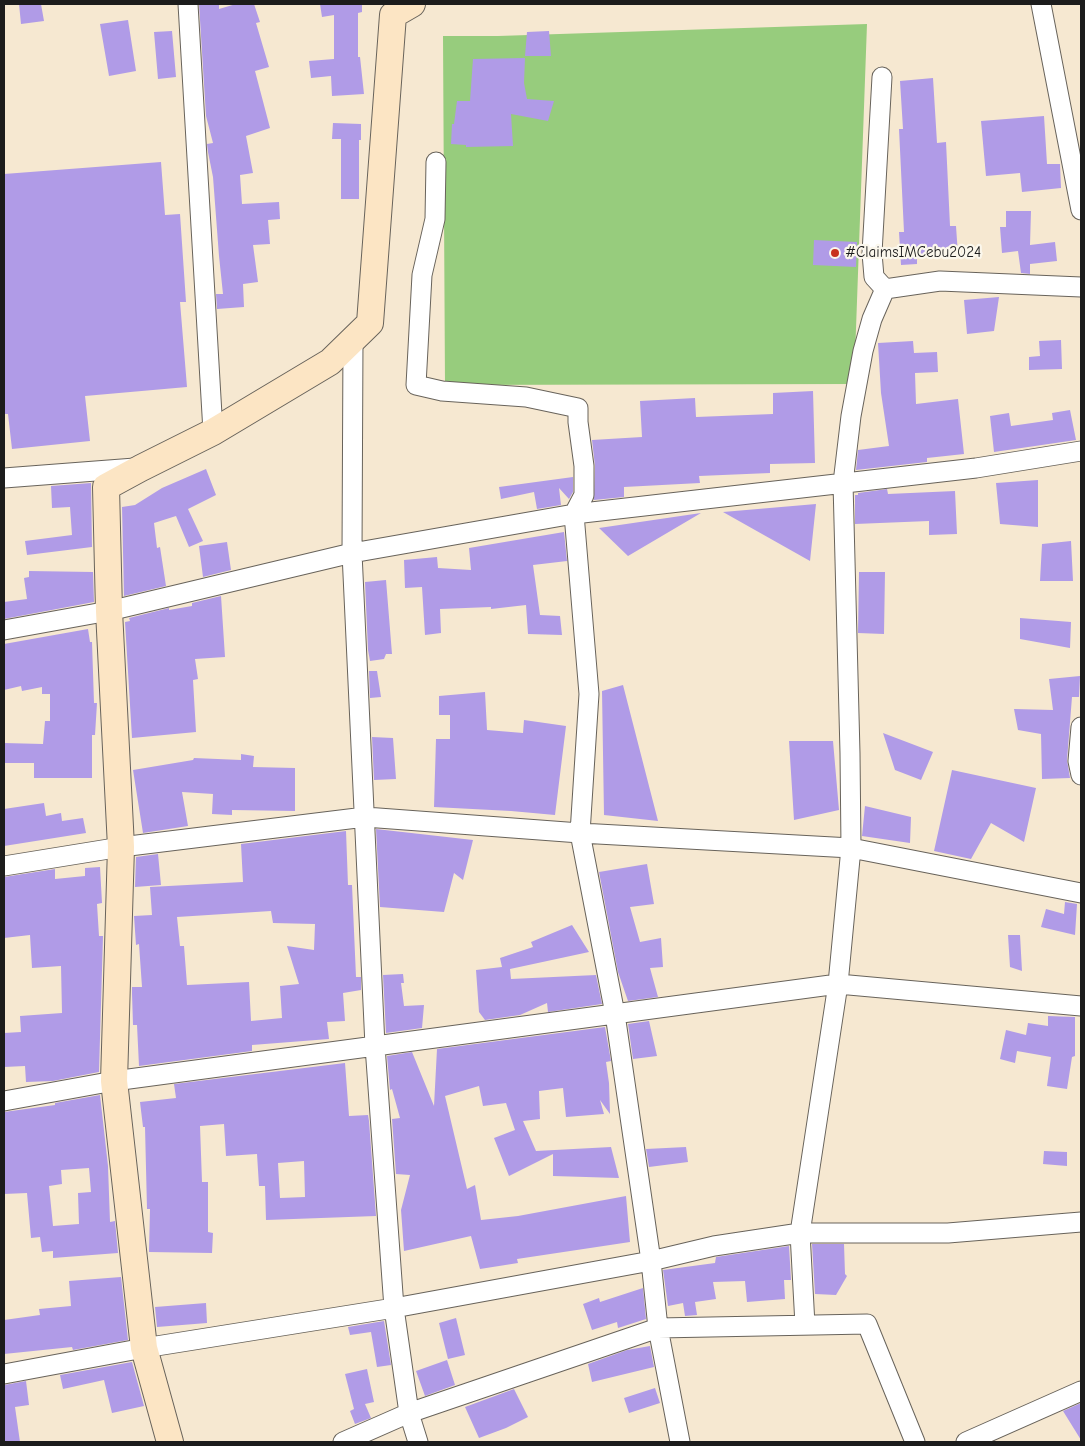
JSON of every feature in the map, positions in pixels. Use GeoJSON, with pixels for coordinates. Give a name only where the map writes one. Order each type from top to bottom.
{"type":"FeatureCollection","features":[{"type":"Feature","properties":{"kind":"street"},"geometry":{"type":"LineString","coordinates":[[188,4],[213,432]]}},
{"type":"Feature","properties":{"kind":"street"},"geometry":{"type":"LineString","coordinates":[[170,1442],[144,1348],[114,1081],[121,847],[109,611],[106,487],[213,432],[330,362],[370,323],[393,15],[412,4]]}},
{"type":"Feature","properties":{"kind":"street"},"geometry":{"type":"LineString","coordinates":[[1041,4],[1081,210]]}},
{"type":"Feature","properties":{"kind":"street"},"geometry":{"type":"LineString","coordinates":[[882,77],[872,253],[874,277],[885,290]]}},
{"type":"Feature","properties":{"kind":"street"},"geometry":{"type":"LineString","coordinates":[[436,162],[435,219],[422,275],[416,385],[442,391],[526,397],[578,408],[584,466],[584,495],[574,514],[589,694],[580,833],[615,1014],[652,1261],[658,1328],[680,1442]]}},
{"type":"Feature","properties":{"kind":"street"},"geometry":{"type":"LineString","coordinates":[[885,290],[940,281],[1081,287]]}},
{"type":"Feature","properties":{"kind":"street"},"geometry":{"type":"LineString","coordinates":[[805,1325],[800,1233],[838,984],[850,848],[850,753],[843,483],[851,416],[863,351],[872,319],[885,290]]}},
{"type":"Feature","properties":{"kind":"street"},"geometry":{"type":"LineString","coordinates":[[353,340],[352,553],[375,1046],[394,1308],[409,1413],[418,1442]]}},
{"type":"Feature","properties":{"kind":"street"},"geometry":{"type":"LineString","coordinates":[[4,630],[109,611],[352,553],[574,514],[976,468],[1081,450]]}},
{"type":"Feature","properties":{"kind":"street"},"geometry":{"type":"LineString","coordinates":[[4,478],[141,468]]}},
{"type":"Feature","properties":{"kind":"street"},"geometry":{"type":"LineString","coordinates":[[1081,727],[1078,761],[1081,775]]}},
{"type":"Feature","properties":{"kind":"street"},"geometry":{"type":"LineString","coordinates":[[4,866],[121,847],[365,817],[580,833],[850,848],[1081,893]]}},
{"type":"Feature","properties":{"kind":"street"},"geometry":{"type":"LineString","coordinates":[[4,1101],[114,1081],[838,984],[1081,1006]]}},
{"type":"Feature","properties":{"kind":"street"},"geometry":{"type":"LineString","coordinates":[[4,1374],[144,1348],[394,1308],[652,1261],[714,1246],[800,1233],[948,1233],[1081,1222]]}},
{"type":"Feature","properties":{"kind":"street"},"geometry":{"type":"LineString","coordinates":[[343,1442],[409,1413],[658,1328],[867,1324],[915,1442]]}},
{"type":"Feature","properties":{"kind":"street"},"geometry":{"type":"LineString","coordinates":[[974,1441],[1081,1391]]}},
{"type":"Feature","properties":{"kind":"green space"},"geometry":{"type":"Polygon","coordinates":[[[867,24],[854,384],[445,385],[443,36],[498,36],[867,24]]]}},
{"type":"Feature","properties":{"kind":"building"},"geometry":{"type":"Polygon","coordinates":[[[19,4],[41,4],[44,21],[21,24],[19,4]]]}},
{"type":"Feature","properties":{"kind":"building"},"geometry":{"type":"Polygon","coordinates":[[[199,4],[219,4],[219,9],[236,4],[254,4],[260,22],[256,23],[269,67],[255,71],[270,128],[246,136],[253,173],[240,175],[242,204],[279,202],[280,219],[268,220],[270,244],[253,245],[258,282],[243,284],[244,307],[217,309],[216,294],[223,294],[213,177],[207,144],[213,143],[206,116],[199,4]]]}},
{"type":"Feature","properties":{"kind":"building"},"geometry":{"type":"Polygon","coordinates":[[[320,4],[362,4],[362,12],[358,13],[358,57],[360,57],[364,94],[332,96],[331,76],[311,78],[309,61],[334,59],[334,15],[322,17],[320,4]]]}},
{"type":"Feature","properties":{"kind":"building"},"geometry":{"type":"Polygon","coordinates":[[[128,20],[136,71],[109,76],[100,24],[128,20]]]}},
{"type":"Feature","properties":{"kind":"building"},"geometry":{"type":"Polygon","coordinates":[[[172,31],[176,77],[158,79],[154,32],[172,31]]]}},
{"type":"Feature","properties":{"kind":"building"},"geometry":{"type":"Polygon","coordinates":[[[549,31],[551,56],[525,56],[527,32],[549,31]]]}},
{"type":"Feature","properties":{"kind":"building"},"geometry":{"type":"Polygon","coordinates":[[[525,58],[524,83],[527,99],[554,101],[548,121],[511,114],[513,146],[466,147],[466,145],[451,144],[452,124],[454,124],[457,101],[470,101],[473,59],[525,58]]]}},
{"type":"Feature","properties":{"kind":"building"},"geometry":{"type":"Polygon","coordinates":[[[933,78],[937,143],[946,142],[950,226],[956,226],[958,255],[917,258],[917,264],[901,265],[899,232],[904,232],[899,129],[903,129],[900,81],[933,78]]]}},
{"type":"Feature","properties":{"kind":"building"},"geometry":{"type":"Polygon","coordinates":[[[1044,116],[1047,164],[1060,164],[1061,188],[1022,192],[1020,173],[986,176],[981,121],[1044,116]]]}},
{"type":"Feature","properties":{"kind":"building"},"geometry":{"type":"Polygon","coordinates":[[[333,123],[361,124],[361,140],[359,140],[359,199],[341,199],[341,139],[332,139],[333,123]]]}},
{"type":"Feature","properties":{"kind":"building"},"geometry":{"type":"Polygon","coordinates":[[[161,162],[165,215],[180,214],[186,302],[180,302],[187,387],[85,396],[90,441],[12,449],[8,414],[4,414],[4,174],[161,162]]]}},
{"type":"Feature","properties":{"kind":"building"},"geometry":{"type":"Polygon","coordinates":[[[1006,211],[1031,211],[1030,245],[1055,242],[1057,261],[1030,264],[1030,274],[1021,273],[1018,251],[1002,253],[1000,227],[1006,227],[1006,211]]]}},
{"type":"Feature","properties":{"kind":"building","name":"#ClaimsIMCebu2024"},"geometry":{"type":"Polygon","coordinates":[[[814,240],[857,242],[856,267],[813,265],[814,240]]]}},
{"type":"Feature","properties":{"kind":"building"},"geometry":{"type":"Polygon","coordinates":[[[999,297],[994,331],[967,334],[964,300],[999,297]]]}},
{"type":"Feature","properties":{"kind":"building"},"geometry":{"type":"Polygon","coordinates":[[[1061,340],[1062,369],[1029,370],[1029,357],[1040,356],[1039,341],[1061,340]]]}},
{"type":"Feature","properties":{"kind":"building"},"geometry":{"type":"Polygon","coordinates":[[[913,341],[914,353],[937,352],[938,372],[915,373],[916,404],[958,399],[964,454],[927,458],[927,462],[856,470],[858,450],[889,446],[881,393],[878,343],[913,341]]]}},
{"type":"Feature","properties":{"kind":"building"},"geometry":{"type":"Polygon","coordinates":[[[813,391],[815,463],[770,464],[770,473],[699,476],[700,483],[624,487],[624,497],[594,500],[595,466],[592,440],[642,437],[640,401],[695,398],[696,417],[773,414],[773,393],[813,391]]]}},
{"type":"Feature","properties":{"kind":"building"},"geometry":{"type":"Polygon","coordinates":[[[1070,410],[1076,440],[994,452],[990,416],[1009,413],[1011,426],[1053,420],[1052,413],[1070,410]]]}},
{"type":"Feature","properties":{"kind":"building"},"geometry":{"type":"Polygon","coordinates":[[[206,469],[216,495],[188,509],[203,541],[189,547],[176,516],[154,523],[157,548],[160,547],[166,586],[124,596],[122,507],[135,505],[162,488],[206,469]]]}},
{"type":"Feature","properties":{"kind":"building"},"geometry":{"type":"Polygon","coordinates":[[[573,477],[573,492],[569,499],[559,488],[561,505],[537,509],[534,492],[501,499],[499,487],[573,477]]]}},
{"type":"Feature","properties":{"kind":"building"},"geometry":{"type":"Polygon","coordinates":[[[1038,480],[1038,527],[1000,524],[996,483],[1038,480]]]}},
{"type":"Feature","properties":{"kind":"building"},"geometry":{"type":"Polygon","coordinates":[[[91,483],[92,547],[27,555],[25,541],[72,535],[70,507],[52,508],[51,486],[91,483]]]}},
{"type":"Feature","properties":{"kind":"building"},"geometry":{"type":"Polygon","coordinates":[[[887,489],[888,494],[955,491],[957,534],[929,535],[929,521],[855,524],[855,495],[887,489]]]}},
{"type":"Feature","properties":{"kind":"building"},"geometry":{"type":"Polygon","coordinates":[[[816,504],[810,561],[723,512],[816,504]]]}},
{"type":"Feature","properties":{"kind":"building"},"geometry":{"type":"Polygon","coordinates":[[[701,513],[628,556],[599,528],[701,513]]]}},
{"type":"Feature","properties":{"kind":"building"},"geometry":{"type":"Polygon","coordinates":[[[564,532],[567,561],[533,565],[540,615],[560,616],[562,635],[528,634],[526,605],[491,609],[491,607],[440,609],[441,633],[425,635],[422,587],[405,588],[404,560],[437,557],[438,568],[471,570],[469,548],[564,532]]]}},
{"type":"Feature","properties":{"kind":"building"},"geometry":{"type":"Polygon","coordinates":[[[1071,541],[1073,581],[1040,581],[1042,544],[1071,541]]]}},
{"type":"Feature","properties":{"kind":"building"},"geometry":{"type":"Polygon","coordinates":[[[227,542],[231,570],[203,577],[199,546],[227,542]]]}},
{"type":"Feature","properties":{"kind":"building"},"geometry":{"type":"Polygon","coordinates":[[[29,571],[93,572],[94,602],[4,619],[4,602],[27,599],[24,578],[29,577],[29,571]]]}},
{"type":"Feature","properties":{"kind":"building"},"geometry":{"type":"Polygon","coordinates":[[[859,572],[885,572],[884,634],[858,633],[859,572]]]}},
{"type":"Feature","properties":{"kind":"building"},"geometry":{"type":"Polygon","coordinates":[[[386,580],[392,654],[386,654],[384,659],[370,661],[365,582],[386,580]]]}},
{"type":"Feature","properties":{"kind":"building"},"geometry":{"type":"Polygon","coordinates":[[[221,596],[225,657],[195,659],[198,679],[193,680],[196,732],[132,738],[125,622],[130,621],[129,618],[169,608],[169,610],[192,606],[192,603],[221,596]]]}},
{"type":"Feature","properties":{"kind":"building"},"geometry":{"type":"Polygon","coordinates":[[[1020,618],[1071,622],[1070,648],[1020,639],[1020,618]]]}},
{"type":"Feature","properties":{"kind":"building"},"geometry":{"type":"Polygon","coordinates":[[[88,629],[90,642],[92,642],[94,703],[97,703],[95,735],[92,735],[92,778],[34,778],[34,763],[4,763],[4,743],[43,744],[45,721],[50,721],[50,694],[42,694],[42,687],[22,691],[21,686],[4,690],[4,644],[88,629]]]}},
{"type":"Feature","properties":{"kind":"building"},"geometry":{"type":"Polygon","coordinates":[[[369,671],[377,671],[381,697],[370,698],[369,671]]]}},
{"type":"Feature","properties":{"kind":"building"},"geometry":{"type":"Polygon","coordinates":[[[1080,676],[1079,697],[1072,697],[1067,760],[1070,778],[1042,779],[1041,734],[1018,730],[1014,709],[1053,710],[1049,679],[1080,676]]]}},
{"type":"Feature","properties":{"kind":"building"},"geometry":{"type":"Polygon","coordinates":[[[623,685],[658,821],[604,815],[602,691],[623,685]]]}},
{"type":"Feature","properties":{"kind":"building"},"geometry":{"type":"Polygon","coordinates":[[[485,692],[487,730],[523,733],[524,720],[566,726],[555,815],[434,807],[436,739],[450,739],[450,715],[439,715],[439,696],[485,692]]]}},
{"type":"Feature","properties":{"kind":"building"},"geometry":{"type":"Polygon","coordinates":[[[883,733],[933,752],[921,780],[895,770],[883,733]]]}},
{"type":"Feature","properties":{"kind":"building"},"geometry":{"type":"Polygon","coordinates":[[[372,737],[393,738],[396,779],[374,780],[372,737]]]}},
{"type":"Feature","properties":{"kind":"building"},"geometry":{"type":"Polygon","coordinates":[[[789,741],[833,741],[839,810],[794,820],[789,741]]]}},
{"type":"Feature","properties":{"kind":"building"},"geometry":{"type":"Polygon","coordinates":[[[241,754],[254,756],[253,767],[295,768],[295,811],[232,810],[232,815],[212,814],[213,794],[182,792],[188,826],[143,833],[133,770],[193,760],[194,758],[241,760],[241,754]]]}},
{"type":"Feature","properties":{"kind":"building"},"geometry":{"type":"Polygon","coordinates":[[[952,770],[1036,788],[1024,842],[991,823],[971,859],[934,851],[952,770]]]}},
{"type":"Feature","properties":{"kind":"building"},"geometry":{"type":"Polygon","coordinates":[[[44,803],[46,816],[61,813],[62,821],[83,818],[86,833],[4,846],[4,809],[44,803]]]}},
{"type":"Feature","properties":{"kind":"building"},"geometry":{"type":"Polygon","coordinates":[[[865,806],[911,817],[910,843],[862,836],[865,806]]]}},
{"type":"Feature","properties":{"kind":"building"},"geometry":{"type":"Polygon","coordinates":[[[376,829],[473,840],[463,880],[454,873],[444,912],[380,907],[376,829]]]}},
{"type":"Feature","properties":{"kind":"building"},"geometry":{"type":"Polygon","coordinates":[[[346,831],[348,885],[352,885],[356,977],[361,977],[361,990],[343,993],[345,1021],[327,1022],[329,1039],[252,1045],[252,1051],[139,1066],[137,1025],[133,1025],[132,987],[142,987],[139,944],[136,945],[134,916],[152,915],[150,887],[243,882],[241,844],[346,831]],[[271,911],[177,917],[180,946],[184,946],[187,985],[249,982],[251,1021],[282,1018],[280,986],[299,984],[287,946],[314,950],[315,924],[273,923],[271,911]]]}},
{"type":"Feature","properties":{"kind":"building"},"geometry":{"type":"Polygon","coordinates":[[[158,854],[161,885],[135,887],[136,857],[158,854]]]}},
{"type":"Feature","properties":{"kind":"building"},"geometry":{"type":"Polygon","coordinates":[[[647,864],[654,904],[630,907],[640,942],[661,938],[663,967],[650,968],[658,997],[628,1001],[618,972],[599,872],[647,864]]]}},
{"type":"Feature","properties":{"kind":"building"},"geometry":{"type":"Polygon","coordinates":[[[100,867],[102,903],[97,904],[99,936],[103,936],[99,1072],[53,1081],[26,1082],[25,1066],[4,1067],[4,1033],[21,1032],[20,1016],[62,1013],[61,966],[32,968],[30,935],[4,938],[4,877],[55,869],[55,879],[85,876],[85,868],[100,867]]]}},
{"type":"Feature","properties":{"kind":"building"},"geometry":{"type":"Polygon","coordinates":[[[1065,902],[1077,904],[1075,935],[1041,927],[1046,909],[1064,914],[1065,902]]]}},
{"type":"Feature","properties":{"kind":"building"},"geometry":{"type":"Polygon","coordinates":[[[572,925],[589,952],[510,969],[511,979],[596,975],[602,1004],[548,1012],[547,1003],[520,1015],[485,1020],[479,1012],[476,970],[502,967],[500,958],[533,947],[531,942],[572,925]]]}},
{"type":"Feature","properties":{"kind":"building"},"geometry":{"type":"Polygon","coordinates":[[[1008,935],[1020,935],[1022,971],[1010,967],[1008,935]]]}},
{"type":"Feature","properties":{"kind":"building"},"geometry":{"type":"Polygon","coordinates":[[[403,974],[404,983],[401,983],[404,1006],[424,1005],[422,1028],[386,1033],[383,975],[403,974]]]}},
{"type":"Feature","properties":{"kind":"building"},"geometry":{"type":"Polygon","coordinates":[[[1048,1016],[1075,1017],[1075,1056],[1072,1057],[1067,1089],[1047,1086],[1051,1057],[1017,1051],[1015,1063],[1000,1059],[1006,1030],[1026,1035],[1028,1023],[1048,1026],[1048,1016]]]}},
{"type":"Feature","properties":{"kind":"building"},"geometry":{"type":"Polygon","coordinates":[[[649,1021],[657,1056],[633,1059],[628,1024],[649,1021]]]}},
{"type":"Feature","properties":{"kind":"building"},"geometry":{"type":"Polygon","coordinates":[[[605,1027],[611,1061],[606,1062],[610,1114],[600,1100],[604,1114],[566,1117],[563,1088],[539,1091],[540,1119],[523,1121],[536,1151],[611,1147],[619,1178],[553,1176],[553,1154],[509,1176],[494,1138],[515,1130],[506,1103],[483,1106],[479,1086],[445,1096],[467,1189],[475,1185],[481,1220],[518,1216],[626,1196],[630,1242],[517,1259],[518,1263],[480,1269],[471,1236],[404,1251],[401,1210],[410,1175],[396,1174],[392,1119],[400,1118],[392,1089],[390,1090],[387,1056],[412,1052],[434,1106],[437,1049],[605,1027]]]}},
{"type":"Feature","properties":{"kind":"building"},"geometry":{"type":"Polygon","coordinates":[[[345,1063],[349,1116],[368,1115],[376,1216],[266,1220],[265,1186],[259,1186],[257,1154],[226,1156],[224,1124],[200,1126],[202,1182],[208,1182],[208,1232],[213,1233],[212,1253],[149,1252],[150,1209],[147,1209],[145,1127],[143,1127],[140,1102],[176,1098],[174,1084],[345,1063]],[[304,1161],[278,1163],[280,1198],[305,1197],[304,1161]]]}},
{"type":"Feature","properties":{"kind":"building"},"geometry":{"type":"Polygon","coordinates":[[[100,1095],[108,1166],[110,1222],[115,1221],[118,1253],[53,1258],[53,1251],[42,1252],[40,1237],[31,1238],[27,1193],[4,1194],[4,1112],[55,1105],[55,1103],[100,1095]],[[89,1168],[61,1170],[62,1184],[49,1186],[53,1226],[79,1224],[78,1193],[91,1192],[89,1168]]]}},
{"type":"Feature","properties":{"kind":"building"},"geometry":{"type":"Polygon","coordinates":[[[686,1147],[688,1162],[649,1167],[646,1149],[686,1147]]]}},
{"type":"Feature","properties":{"kind":"building"},"geometry":{"type":"Polygon","coordinates":[[[1044,1151],[1067,1152],[1067,1166],[1043,1164],[1044,1151]]]}},
{"type":"Feature","properties":{"kind":"building"},"geometry":{"type":"Polygon","coordinates":[[[812,1244],[844,1244],[845,1274],[847,1276],[836,1295],[815,1294],[812,1244]]]}},
{"type":"Feature","properties":{"kind":"building"},"geometry":{"type":"Polygon","coordinates":[[[789,1246],[791,1280],[784,1280],[785,1299],[747,1302],[745,1281],[713,1282],[716,1299],[695,1302],[697,1315],[685,1316],[683,1303],[668,1306],[663,1270],[715,1263],[716,1257],[789,1246]]]}},
{"type":"Feature","properties":{"kind":"building"},"geometry":{"type":"Polygon","coordinates":[[[121,1277],[128,1340],[73,1350],[72,1347],[4,1354],[4,1320],[40,1315],[39,1309],[71,1306],[69,1281],[121,1277]]]}},
{"type":"Feature","properties":{"kind":"building"},"geometry":{"type":"Polygon","coordinates":[[[643,1288],[646,1319],[618,1328],[617,1322],[592,1330],[583,1304],[599,1298],[600,1302],[643,1288]]]}},
{"type":"Feature","properties":{"kind":"building"},"geometry":{"type":"Polygon","coordinates":[[[206,1303],[207,1323],[157,1327],[155,1307],[206,1303]]]}},
{"type":"Feature","properties":{"kind":"building"},"geometry":{"type":"Polygon","coordinates":[[[456,1318],[465,1355],[448,1359],[439,1323],[456,1318]]]}},
{"type":"Feature","properties":{"kind":"building"},"geometry":{"type":"Polygon","coordinates":[[[384,1321],[391,1365],[377,1367],[371,1332],[350,1335],[348,1327],[384,1321]]]}},
{"type":"Feature","properties":{"kind":"building"},"geometry":{"type":"Polygon","coordinates":[[[650,1346],[654,1367],[592,1382],[588,1364],[627,1350],[650,1346]]]}},
{"type":"Feature","properties":{"kind":"building"},"geometry":{"type":"Polygon","coordinates":[[[447,1360],[455,1385],[425,1396],[416,1371],[447,1360]]]}},
{"type":"Feature","properties":{"kind":"building"},"geometry":{"type":"Polygon","coordinates":[[[132,1362],[144,1406],[112,1413],[104,1380],[63,1389],[60,1375],[132,1362]]]}},
{"type":"Feature","properties":{"kind":"building"},"geometry":{"type":"Polygon","coordinates":[[[367,1369],[374,1402],[365,1404],[371,1418],[355,1424],[350,1411],[354,1409],[345,1374],[367,1369]]]}},
{"type":"Feature","properties":{"kind":"building"},"geometry":{"type":"Polygon","coordinates":[[[26,1381],[29,1405],[15,1407],[20,1442],[4,1442],[4,1385],[26,1381]]]}},
{"type":"Feature","properties":{"kind":"building"},"geometry":{"type":"Polygon","coordinates":[[[655,1388],[660,1403],[629,1413],[624,1398],[655,1388]]]}},
{"type":"Feature","properties":{"kind":"building"},"geometry":{"type":"Polygon","coordinates":[[[514,1389],[528,1417],[479,1438],[465,1407],[514,1389]]]}},
{"type":"Feature","properties":{"kind":"building"},"geometry":{"type":"Polygon","coordinates":[[[1081,1403],[1081,1440],[1063,1411],[1081,1403]]]}},
{"type":"Feature","properties":{"kind":"place","name":"#ClaimsIMCebu2024"},"geometry":{"type":"Point","coordinates":[835,253]}}]}
